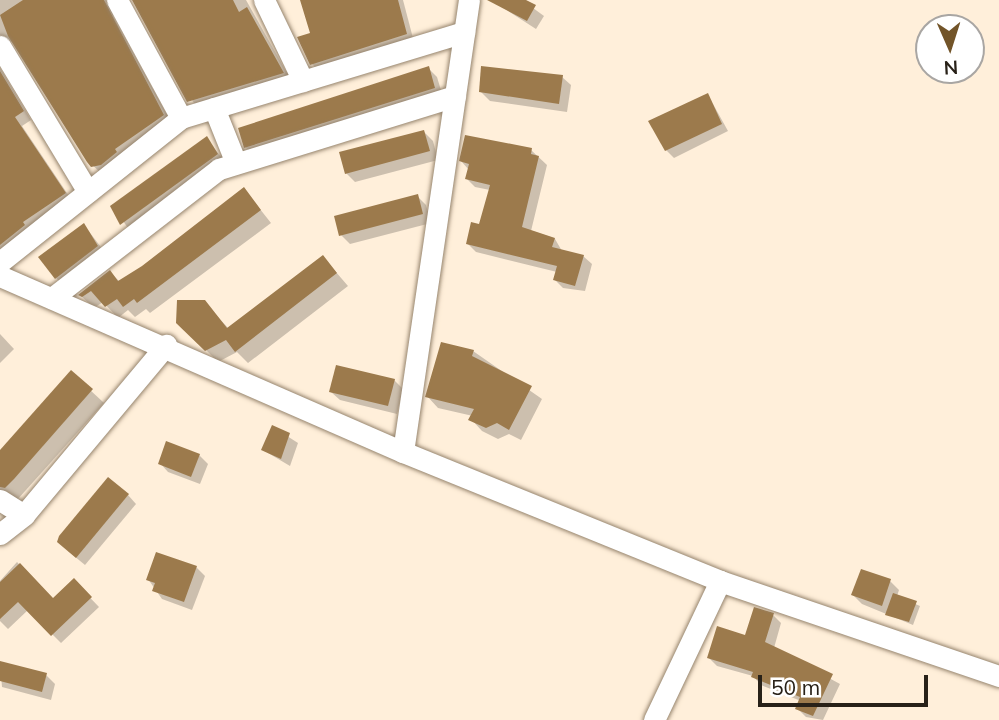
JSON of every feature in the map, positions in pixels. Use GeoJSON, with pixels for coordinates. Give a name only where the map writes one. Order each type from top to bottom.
{"type":"FeatureCollection","features":[{"type":"Feature","properties":{"kind":"street"},"geometry":{"type":"LineString","coordinates":[[117,0],[181,118]]}},
{"type":"Feature","properties":{"kind":"street"},"geometry":{"type":"LineString","coordinates":[[264,0],[303,81]]}},
{"type":"Feature","properties":{"kind":"street"},"geometry":{"type":"LineString","coordinates":[[403,452],[469,0]]}},
{"type":"Feature","properties":{"kind":"street"},"geometry":{"type":"LineString","coordinates":[[0,262],[181,118],[464,32]]}},
{"type":"Feature","properties":{"kind":"street"},"geometry":{"type":"LineString","coordinates":[[0,46],[88,192]]}},
{"type":"Feature","properties":{"kind":"street"},"geometry":{"type":"LineString","coordinates":[[52,298],[219,169],[455,96]]}},
{"type":"Feature","properties":{"kind":"street"},"geometry":{"type":"LineString","coordinates":[[214,108],[236,163]]}},
{"type":"Feature","properties":{"kind":"street"},"geometry":{"type":"LineString","coordinates":[[0,276],[166,345],[403,452],[720,581],[999,676]]}},
{"type":"Feature","properties":{"kind":"street"},"geometry":{"type":"LineString","coordinates":[[0,534],[24,515],[166,345]]}},
{"type":"Feature","properties":{"kind":"street"},"geometry":{"type":"LineString","coordinates":[[0,500],[24,515]]}},
{"type":"Feature","properties":{"kind":"street"},"geometry":{"type":"LineString","coordinates":[[654,720],[720,581]]}},
{"type":"Feature","properties":{"kind":"building"},"geometry":{"type":"Polygon","coordinates":[[[23,0],[104,0],[164,115],[115,149],[117,152],[101,165],[91,167],[87,162],[8,36],[0,15],[23,0]]]}},
{"type":"Feature","properties":{"kind":"building"},"geometry":{"type":"Polygon","coordinates":[[[132,0],[233,0],[239,12],[247,7],[284,73],[187,102],[132,0]]]}},
{"type":"Feature","properties":{"kind":"building"},"geometry":{"type":"Polygon","coordinates":[[[300,0],[398,0],[407,34],[310,65],[297,37],[310,33],[300,0]]]}},
{"type":"Feature","properties":{"kind":"building"},"geometry":{"type":"Polygon","coordinates":[[[487,0],[526,0],[536,5],[527,21],[487,0]]]}},
{"type":"Feature","properties":{"kind":"building"},"geometry":{"type":"Polygon","coordinates":[[[429,66],[435,88],[244,148],[238,128],[429,66]]]}},
{"type":"Feature","properties":{"kind":"building"},"geometry":{"type":"Polygon","coordinates":[[[481,66],[563,75],[559,104],[479,92],[481,66]]]}},
{"type":"Feature","properties":{"kind":"building"},"geometry":{"type":"Polygon","coordinates":[[[0,71],[24,111],[15,117],[66,193],[23,222],[25,225],[0,245],[0,71]]]}},
{"type":"Feature","properties":{"kind":"building"},"geometry":{"type":"Polygon","coordinates":[[[708,93],[722,124],[665,151],[648,121],[708,93]]]}},
{"type":"Feature","properties":{"kind":"building"},"geometry":{"type":"Polygon","coordinates":[[[424,130],[430,151],[345,174],[339,152],[424,130]]]}},
{"type":"Feature","properties":{"kind":"building"},"geometry":{"type":"Polygon","coordinates":[[[465,135],[532,148],[531,154],[539,156],[522,227],[555,238],[552,247],[584,255],[575,286],[553,280],[557,266],[466,244],[471,222],[479,224],[490,185],[465,179],[469,164],[459,161],[465,135]]]}},
{"type":"Feature","properties":{"kind":"building"},"geometry":{"type":"Polygon","coordinates":[[[207,136],[218,154],[120,225],[110,206],[207,136]]]}},
{"type":"Feature","properties":{"kind":"building"},"geometry":{"type":"Polygon","coordinates":[[[244,187],[261,210],[137,303],[134,299],[123,307],[117,299],[105,307],[91,291],[82,297],[78,295],[110,270],[118,281],[142,266],[244,187]]]}},
{"type":"Feature","properties":{"kind":"building"},"geometry":{"type":"Polygon","coordinates":[[[418,194],[423,214],[339,236],[334,216],[418,194]]]}},
{"type":"Feature","properties":{"kind":"building"},"geometry":{"type":"Polygon","coordinates":[[[84,223],[98,246],[55,279],[38,257],[84,223]]]}},
{"type":"Feature","properties":{"kind":"building"},"geometry":{"type":"Polygon","coordinates":[[[323,255],[337,273],[235,352],[226,340],[205,351],[176,323],[177,300],[205,300],[227,328],[323,255]]]}},
{"type":"Feature","properties":{"kind":"building"},"geometry":{"type":"Polygon","coordinates":[[[441,342],[474,350],[472,356],[532,386],[509,430],[497,423],[486,428],[468,420],[474,409],[425,397],[441,342]]]}},
{"type":"Feature","properties":{"kind":"building"},"geometry":{"type":"Polygon","coordinates":[[[336,365],[395,379],[388,406],[329,392],[336,365]]]}},
{"type":"Feature","properties":{"kind":"building"},"geometry":{"type":"Polygon","coordinates":[[[71,370],[93,389],[14,479],[5,488],[0,487],[0,450],[71,370]]]}},
{"type":"Feature","properties":{"kind":"building"},"geometry":{"type":"Polygon","coordinates":[[[272,425],[290,433],[281,459],[261,450],[272,425]]]}},
{"type":"Feature","properties":{"kind":"building"},"geometry":{"type":"Polygon","coordinates":[[[166,441],[200,454],[191,477],[158,464],[166,441]]]}},
{"type":"Feature","properties":{"kind":"building"},"geometry":{"type":"Polygon","coordinates":[[[108,477],[129,494],[76,558],[57,542],[59,536],[108,477]]]}},
{"type":"Feature","properties":{"kind":"building"},"geometry":{"type":"Polygon","coordinates":[[[156,552],[197,566],[184,602],[152,591],[155,583],[146,580],[156,552]]]}},
{"type":"Feature","properties":{"kind":"building"},"geometry":{"type":"Polygon","coordinates":[[[20,563],[53,598],[74,578],[92,597],[51,636],[18,602],[0,619],[0,582],[20,563]]]}},
{"type":"Feature","properties":{"kind":"building"},"geometry":{"type":"Polygon","coordinates":[[[861,569],[891,579],[882,606],[851,595],[861,569]]]}},
{"type":"Feature","properties":{"kind":"building"},"geometry":{"type":"Polygon","coordinates":[[[893,593],[917,601],[909,622],[885,615],[893,593]]]}},
{"type":"Feature","properties":{"kind":"building"},"geometry":{"type":"Polygon","coordinates":[[[754,607],[774,613],[765,642],[833,674],[813,716],[795,709],[800,697],[751,677],[753,672],[707,658],[717,626],[745,635],[754,607]]]}},
{"type":"Feature","properties":{"kind":"building"},"geometry":{"type":"Polygon","coordinates":[[[0,661],[47,673],[42,692],[0,681],[0,661]]]}}]}
